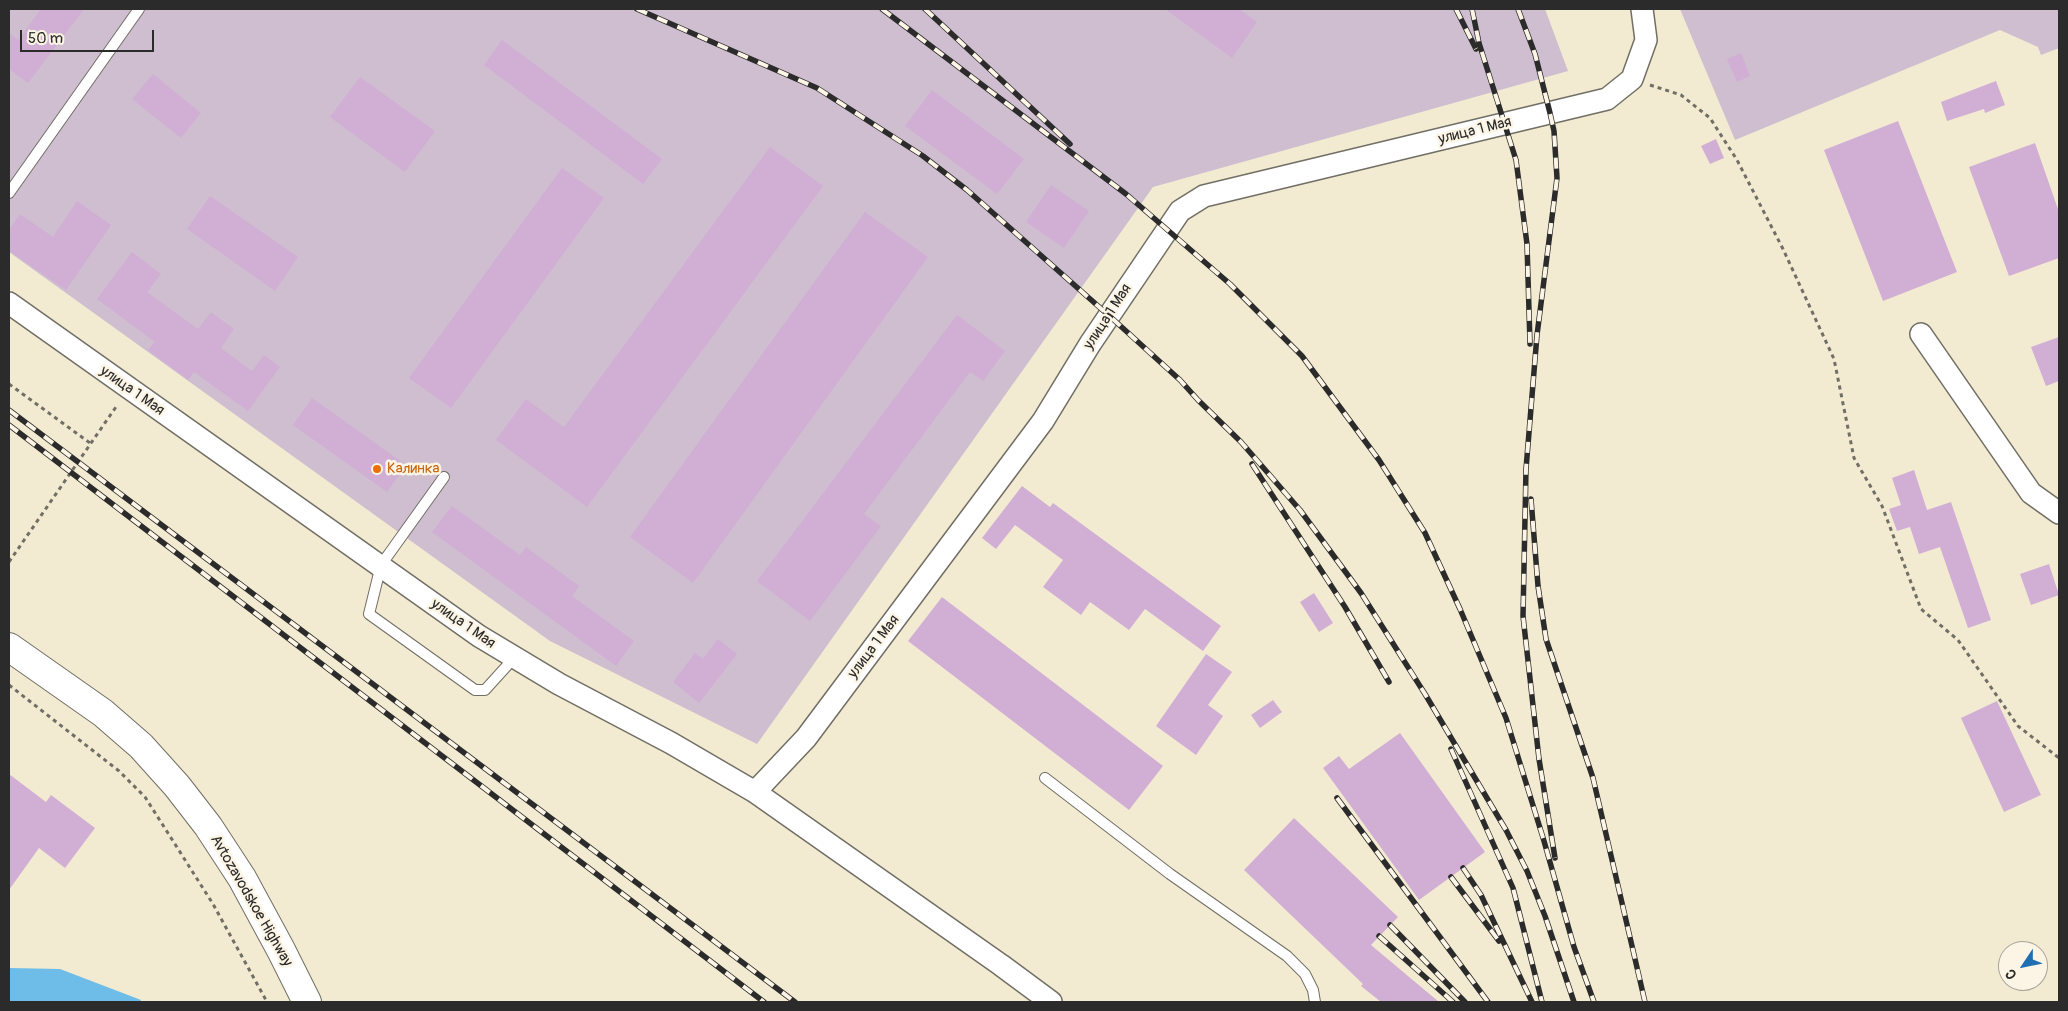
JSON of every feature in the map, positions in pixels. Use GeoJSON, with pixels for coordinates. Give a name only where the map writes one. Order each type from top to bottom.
{"type":"FeatureCollection","features":[{"type":"Feature","properties":{"kind":"main road","name":"Avtozavodskoe Highway"},"geometry":{"type":"LineString","coordinates":[[9,647],[103,713],[141,746],[177,786],[208,826],[242,878],[282,950],[307,1002]]}},
{"type":"Feature","properties":{"kind":"street"},"geometry":{"type":"LineString","coordinates":[[1632,79],[1646,40],[1642,9]]}},
{"type":"Feature","properties":{"kind":"street","name":"улица 1 Мая"},"geometry":{"type":"LineString","coordinates":[[9,303],[480,636],[559,684],[671,743],[755,792],[806,738],[1044,421],[1090,344],[1180,211],[1204,196],[1607,100],[1632,79]]}},
{"type":"Feature","properties":{"kind":"street"},"geometry":{"type":"LineString","coordinates":[[1921,334],[2031,493],[2059,513]]}},
{"type":"Feature","properties":{"kind":"street"},"geometry":{"type":"LineString","coordinates":[[755,792],[1051,1002]]}},
{"type":"Feature","properties":{"kind":"lane"},"geometry":{"type":"LineString","coordinates":[[9,193],[139,9]]}},
{"type":"Feature","properties":{"kind":"lane"},"geometry":{"type":"LineString","coordinates":[[444,477],[381,565],[369,614],[475,690],[485,690],[514,658]]}},
{"type":"Feature","properties":{"kind":"lane"},"geometry":{"type":"LineString","coordinates":[[1045,778],[1170,874],[1287,956],[1305,974],[1313,990],[1315,1002]]}},
{"type":"Feature","properties":{"kind":"path"},"geometry":{"type":"LineString","coordinates":[[1632,79],[1681,95],[1710,118],[1737,160],[1783,249],[1834,358],[1854,458],[1882,506],[1921,609],[1958,640],[2018,726],[2059,758]]}},
{"type":"Feature","properties":{"kind":"path"},"geometry":{"type":"LineString","coordinates":[[9,384],[90,443]]}},
{"type":"Feature","properties":{"kind":"path"},"geometry":{"type":"LineString","coordinates":[[9,562],[120,402]]}},
{"type":"Feature","properties":{"kind":"path"},"geometry":{"type":"LineString","coordinates":[[9,685],[119,771],[145,797],[213,904],[267,1002]]}},
{"type":"Feature","properties":{"kind":"shaded area"},"geometry":{"type":"Polygon","coordinates":[[[9,9],[1545,9],[1568,71],[1153,187],[757,744],[550,641],[9,252],[9,9]]]}},
{"type":"Feature","properties":{"kind":"shaded area"},"geometry":{"type":"Polygon","coordinates":[[[1680,9],[2059,9],[2059,48],[2041,55],[2038,47],[2000,30],[1735,140],[1680,9]]]}},
{"type":"Feature","properties":{"kind":"water"},"geometry":{"type":"Polygon","coordinates":[[[9,968],[60,969],[141,1000],[140,1002],[9,1002],[9,968]]]}},
{"type":"Feature","properties":{"kind":"building"},"geometry":{"type":"Polygon","coordinates":[[[41,9],[84,9],[28,83],[9,69],[9,33],[18,40],[41,9]]]}},
{"type":"Feature","properties":{"kind":"building"},"geometry":{"type":"Polygon","coordinates":[[[1165,9],[1239,9],[1257,22],[1232,58],[1165,9]]]}},
{"type":"Feature","properties":{"kind":"building"},"geometry":{"type":"Polygon","coordinates":[[[502,40],[662,159],[643,184],[484,65],[502,40]]]}},
{"type":"Feature","properties":{"kind":"building"},"geometry":{"type":"Polygon","coordinates":[[[1741,53],[1750,76],[1737,82],[1727,59],[1741,53]]]}},
{"type":"Feature","properties":{"kind":"building"},"geometry":{"type":"Polygon","coordinates":[[[153,74],[201,113],[181,138],[132,99],[153,74]]]}},
{"type":"Feature","properties":{"kind":"building"},"geometry":{"type":"Polygon","coordinates":[[[360,77],[435,131],[405,172],[330,117],[360,77]]]}},
{"type":"Feature","properties":{"kind":"building"},"geometry":{"type":"Polygon","coordinates":[[[1996,81],[2005,105],[1985,113],[1984,109],[1947,121],[1941,102],[1996,81]]]}},
{"type":"Feature","properties":{"kind":"building"},"geometry":{"type":"Polygon","coordinates":[[[932,90],[1024,159],[997,194],[905,126],[932,90]]]}},
{"type":"Feature","properties":{"kind":"building"},"geometry":{"type":"Polygon","coordinates":[[[1898,121],[1957,272],[1883,301],[1824,150],[1898,121]]]}},
{"type":"Feature","properties":{"kind":"building"},"geometry":{"type":"Polygon","coordinates":[[[1716,139],[1724,158],[1710,164],[1701,146],[1716,139]]]}},
{"type":"Feature","properties":{"kind":"building"},"geometry":{"type":"Polygon","coordinates":[[[2035,143],[2059,212],[2059,258],[2009,276],[1969,167],[2035,143]]]}},
{"type":"Feature","properties":{"kind":"building"},"geometry":{"type":"Polygon","coordinates":[[[770,147],[823,186],[587,507],[496,440],[526,399],[564,427],[770,147]]]}},
{"type":"Feature","properties":{"kind":"building"},"geometry":{"type":"Polygon","coordinates":[[[562,168],[604,198],[451,408],[409,378],[562,168]]]}},
{"type":"Feature","properties":{"kind":"building"},"geometry":{"type":"Polygon","coordinates":[[[1051,185],[1089,211],[1064,248],[1026,222],[1051,185]]]}},
{"type":"Feature","properties":{"kind":"building"},"geometry":{"type":"Polygon","coordinates":[[[210,196],[298,257],[275,291],[187,229],[210,196]]]}},
{"type":"Feature","properties":{"kind":"building"},"geometry":{"type":"Polygon","coordinates":[[[77,201],[111,225],[66,290],[9,251],[9,230],[20,214],[53,237],[77,201]]]}},
{"type":"Feature","properties":{"kind":"building"},"geometry":{"type":"Polygon","coordinates":[[[865,212],[928,257],[693,583],[630,537],[865,212]]]}},
{"type":"Feature","properties":{"kind":"building"},"geometry":{"type":"Polygon","coordinates":[[[132,252],[161,274],[147,292],[198,329],[211,312],[234,329],[221,348],[252,371],[264,355],[280,367],[248,411],[194,372],[188,380],[148,350],[155,342],[97,299],[132,252]]]}},
{"type":"Feature","properties":{"kind":"building"},"geometry":{"type":"Polygon","coordinates":[[[957,315],[1005,351],[983,381],[970,372],[864,514],[881,526],[810,621],[757,581],[957,315]]]}},
{"type":"Feature","properties":{"kind":"building"},"geometry":{"type":"Polygon","coordinates":[[[2059,337],[2059,381],[2046,386],[2031,347],[2059,337]]]}},
{"type":"Feature","properties":{"kind":"building"},"geometry":{"type":"Polygon","coordinates":[[[312,398],[406,465],[387,492],[293,425],[312,398]]]}},
{"type":"Feature","properties":{"kind":"building"},"geometry":{"type":"Polygon","coordinates":[[[1914,470],[1927,510],[1951,502],[1991,620],[1968,628],[1940,547],[1919,554],[1910,527],[1897,531],[1889,509],[1901,505],[1892,478],[1914,470]]]}},
{"type":"Feature","properties":{"kind":"building"},"geometry":{"type":"Polygon","coordinates":[[[1022,486],[1050,507],[1053,503],[1221,626],[1203,651],[1145,609],[1129,630],[1090,602],[1081,615],[1043,587],[1063,560],[1015,525],[996,549],[982,538],[1022,486]]]}},
{"type":"Feature","properties":{"kind":"building"},"geometry":{"type":"Polygon","coordinates":[[[452,506],[520,555],[526,547],[579,586],[572,596],[634,641],[616,666],[432,532],[452,506]]]}},
{"type":"Feature","properties":{"kind":"building"},"geometry":{"type":"Polygon","coordinates":[[[2049,564],[2059,595],[2031,605],[2020,574],[2049,564]]]}},
{"type":"Feature","properties":{"kind":"building"},"geometry":{"type":"Polygon","coordinates":[[[1314,593],[1333,623],[1319,632],[1300,602],[1314,593]]]}},
{"type":"Feature","properties":{"kind":"building"},"geometry":{"type":"Polygon","coordinates":[[[942,597],[1163,766],[1129,810],[908,641],[942,597]]]}},
{"type":"Feature","properties":{"kind":"building"},"geometry":{"type":"Polygon","coordinates":[[[718,639],[737,654],[699,703],[673,682],[695,653],[703,659],[718,639]]]}},
{"type":"Feature","properties":{"kind":"building"},"geometry":{"type":"Polygon","coordinates":[[[1206,654],[1232,672],[1208,705],[1223,716],[1196,755],[1156,726],[1206,654]]]}},
{"type":"Feature","properties":{"kind":"building"},"geometry":{"type":"Polygon","coordinates":[[[1273,700],[1282,712],[1260,728],[1251,715],[1273,700]]]}},
{"type":"Feature","properties":{"kind":"building"},"geometry":{"type":"Polygon","coordinates":[[[1997,701],[2041,795],[2004,812],[1961,718],[1997,701]]]}},
{"type":"Feature","properties":{"kind":"building"},"geometry":{"type":"Polygon","coordinates":[[[1400,733],[1485,852],[1419,900],[1323,768],[1339,756],[1349,769],[1400,733]]]}},
{"type":"Feature","properties":{"kind":"building"},"geometry":{"type":"Polygon","coordinates":[[[9,774],[46,802],[51,795],[95,828],[65,868],[39,848],[9,890],[9,774]]]}},
{"type":"Feature","properties":{"kind":"building"},"geometry":{"type":"Polygon","coordinates":[[[1294,818],[1398,917],[1371,945],[1439,1002],[1381,1002],[1361,986],[1363,984],[1244,870],[1294,818]]]}},
{"type":"Feature","properties":{"kind":"railway"},"geometry":{"type":"LineString","coordinates":[[637,9],[817,88],[923,156],[967,190],[1115,321],[1180,380],[1241,442],[1300,510],[1361,593],[1425,694],[1506,830],[1527,871],[1545,916],[1574,1002]]}},
{"type":"Feature","properties":{"kind":"railway"},"geometry":{"type":"LineString","coordinates":[[882,9],[1126,194],[1230,284],[1302,356],[1379,460],[1425,533],[1460,609],[1506,718],[1574,947],[1594,1002]]}},
{"type":"Feature","properties":{"kind":"railway"},"geometry":{"type":"LineString","coordinates":[[925,9],[1070,144]]}},
{"type":"Feature","properties":{"kind":"railway"},"geometry":{"type":"LineString","coordinates":[[1456,9],[1476,49]]}},
{"type":"Feature","properties":{"kind":"railway"},"geometry":{"type":"LineString","coordinates":[[1472,9],[1479,43],[1516,160],[1527,244],[1530,344]]}},
{"type":"Feature","properties":{"kind":"railway"},"geometry":{"type":"LineString","coordinates":[[1518,9],[1535,54],[1550,113],[1554,131],[1557,178],[1537,335],[1526,469],[1523,616],[1539,759],[1555,858]]}},
{"type":"Feature","properties":{"kind":"railway"},"geometry":{"type":"LineString","coordinates":[[9,410],[795,1002]]}},
{"type":"Feature","properties":{"kind":"railway"},"geometry":{"type":"LineString","coordinates":[[9,425],[764,1002]]}},
{"type":"Feature","properties":{"kind":"railway"},"geometry":{"type":"LineString","coordinates":[[1252,464],[1345,607],[1389,682]]}},
{"type":"Feature","properties":{"kind":"railway"},"geometry":{"type":"LineString","coordinates":[[1531,499],[1538,586],[1546,639],[1593,778],[1645,1002]]}},
{"type":"Feature","properties":{"kind":"railway"},"geometry":{"type":"LineString","coordinates":[[1451,749],[1513,888],[1542,1002]]}},
{"type":"Feature","properties":{"kind":"railway"},"geometry":{"type":"LineString","coordinates":[[1337,798],[1488,1002]]}},
{"type":"Feature","properties":{"kind":"railway"},"geometry":{"type":"LineString","coordinates":[[1463,868],[1481,895],[1532,1002]]}},
{"type":"Feature","properties":{"kind":"railway"},"geometry":{"type":"LineString","coordinates":[[1451,877],[1499,941]]}},
{"type":"Feature","properties":{"kind":"railway"},"geometry":{"type":"LineString","coordinates":[[1390,925],[1465,1002]]}},
{"type":"Feature","properties":{"kind":"railway"},"geometry":{"type":"LineString","coordinates":[[1379,936],[1453,1002]]}},
{"type":"Feature","properties":{"kind":"place","name":"Калинка"},"geometry":{"type":"Point","coordinates":[377,469]}}]}
